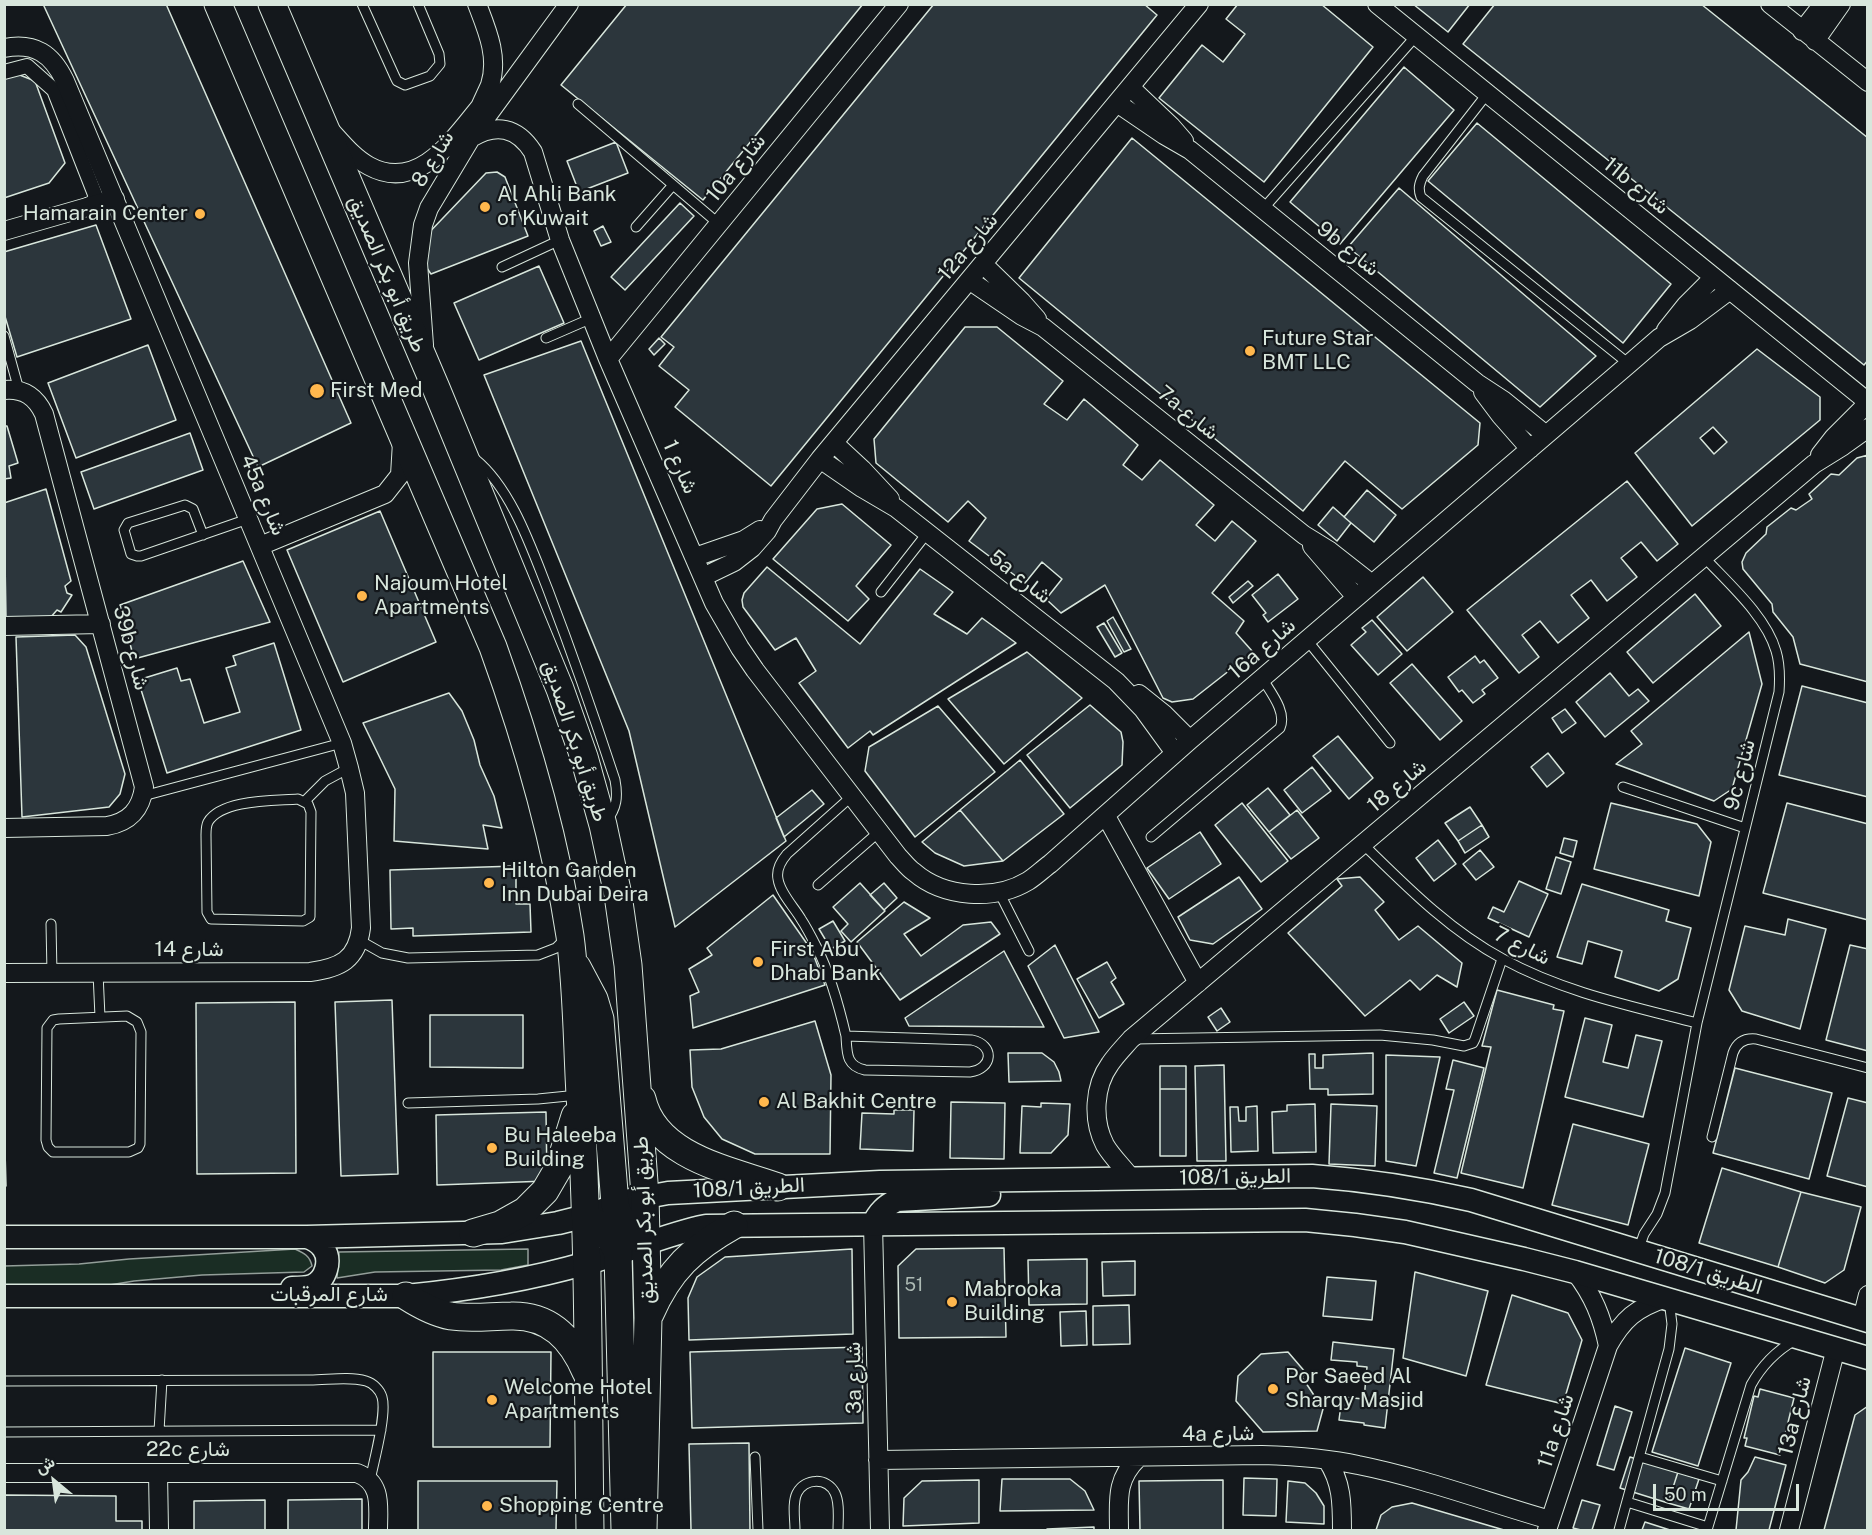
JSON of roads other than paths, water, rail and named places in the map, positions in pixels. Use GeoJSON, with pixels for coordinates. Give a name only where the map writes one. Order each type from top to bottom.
{"type":"FeatureCollection","features":[{"type":"Feature","properties":{"kind":"main road"},"geometry":{"type":"LineString","coordinates":[[218,4],[493,647],[533,766],[549,827],[573,961],[588,1263],[590,1530]]}},
{"type":"Feature","properties":{"kind":"main road","name":"طريق أبو بكر الصديق"},"geometry":{"type":"LineString","coordinates":[[272,4],[561,689],[584,757],[603,825],[618,895],[628,965],[645,1196],[648,1318],[643,1530]]}},
{"type":"Feature","properties":{"kind":"main road"},"geometry":{"type":"LineString","coordinates":[[573,961],[589,989],[600,1019],[614,1169],[615,1204],[618,1216],[625,1228],[647,1242]]}},
{"type":"Feature","properties":{"kind":"main road"},"geometry":{"type":"LineString","coordinates":[[637,1077],[643,1103],[654,1126],[672,1144],[693,1157],[778,1187]]}},
{"type":"Feature","properties":{"kind":"main road"},"geometry":{"type":"LineString","coordinates":[[473,1233],[500,1225],[525,1211],[545,1191],[559,1167],[580,1098]]}},
{"type":"Feature","properties":{"kind":"main road"},"geometry":{"type":"LineString","coordinates":[[586,1216],[607,1233],[618,1253],[625,1530]]}},
{"type":"Feature","properties":{"kind":"main road"},"geometry":{"type":"LineString","coordinates":[[648,1318],[657,1296],[669,1277],[684,1260],[707,1240],[734,1225]]}},
{"type":"Feature","properties":{"kind":"main road"},"geometry":{"type":"LineString","coordinates":[[406,1296],[419,1304],[449,1315],[531,1317],[546,1323],[571,1344],[578,1353],[588,1376]]}},
{"type":"Feature","properties":{"kind":"street"},"geometry":{"type":"LineString","coordinates":[[477,4],[491,42],[493,63],[490,84],[480,107]]}},
{"type":"Feature","properties":{"kind":"street","name":"شارع 8"},"geometry":{"type":"LineString","coordinates":[[321,122],[368,166],[384,172],[401,173],[418,169],[433,161],[568,4]]}},
{"type":"Feature","properties":{"kind":"street","name":"شارع 8"},"geometry":{"type":"LineString","coordinates":[[426,365],[418,263],[423,225],[429,208],[471,138],[568,4]]}},
{"type":"Feature","properties":{"kind":"street","name":"10a شارع"},"geometry":{"type":"LineString","coordinates":[[608,359],[899,4]]}},
{"type":"Feature","properties":{"kind":"street","name":"12a شارع"},"geometry":{"type":"LineString","coordinates":[[703,577],[744,555],[760,540],[820,459],[1199,4]]}},
{"type":"Feature","properties":{"kind":"street","name":"11b شارع"},"geometry":{"type":"LineString","coordinates":[[1377,4],[1868,402]]}},
{"type":"Feature","properties":{"kind":"street"},"geometry":{"type":"LineString","coordinates":[[1770,4],[1868,82]]}},
{"type":"Feature","properties":{"kind":"street"},"geometry":{"type":"LineString","coordinates":[[1809,36],[1823,4]]}},
{"type":"Feature","properties":{"kind":"street"},"geometry":{"type":"LineString","coordinates":[[1809,36],[1841,4]]}},
{"type":"Feature","properties":{"kind":"street","name":"45a شارع"},"geometry":{"type":"LineString","coordinates":[[4,48],[17,46],[33,48],[47,55],[58,66],[66,81],[342,743],[355,794],[361,928],[359,940]]}},
{"type":"Feature","properties":{"kind":"street"},"geometry":{"type":"LineString","coordinates":[[4,72],[27,66],[54,90],[96,196],[92,203],[4,230]]}},
{"type":"Feature","properties":{"kind":"street","name":"9b شارع"},"geometry":{"type":"LineString","coordinates":[[1130,87],[1171,126],[1190,150]]}},
{"type":"Feature","properties":{"kind":"street","name":"9b شارع"},"geometry":{"type":"LineString","coordinates":[[1117,103],[1190,150],[1477,383],[1503,400],[1546,435]]}},
{"type":"Feature","properties":{"kind":"street","name":"شارع 1"},"geometry":{"type":"LineString","coordinates":[[471,138],[481,132],[499,129],[517,134],[533,152],[560,240],[608,359],[714,603],[740,648],[880,831]]}},
{"type":"Feature","properties":{"kind":"street"},"geometry":{"type":"LineString","coordinates":[[4,230],[115,199]]}},
{"type":"Feature","properties":{"kind":"street","name":"7a شارع"},"geometry":{"type":"LineString","coordinates":[[983,264],[1022,302],[1043,327]]}},
{"type":"Feature","properties":{"kind":"street","name":"16a شارع"},"geometry":{"type":"LineString","coordinates":[[880,831],[898,856],[915,873],[941,888],[969,894],[999,892],[1027,882],[1659,338],[1686,305],[1714,278]]}},
{"type":"Feature","properties":{"kind":"street","name":"7a شارع"},"geometry":{"type":"LineString","coordinates":[[969,280],[1022,316],[1043,327],[1304,535],[1330,551],[1372,584]]}},
{"type":"Feature","properties":{"kind":"street","name":"16a شارع"},"geometry":{"type":"LineString","coordinates":[[1659,338],[1690,320],[1730,290]]}},
{"type":"Feature","properties":{"kind":"street","name":"9b شارع"},"geometry":{"type":"LineString","coordinates":[[1477,383],[1501,416],[1530,448]]}},
{"type":"Feature","properties":{"kind":"street","name":"39b شارع"},"geometry":{"type":"LineString","coordinates":[[12,390],[30,395],[44,414],[143,778],[143,796]]}},
{"type":"Feature","properties":{"kind":"street","name":"شارع 18"},"geometry":{"type":"LineString","coordinates":[[1814,464],[1834,437],[1868,402]]}},
{"type":"Feature","properties":{"kind":"street","name":"شارع 18"},"geometry":{"type":"LineString","coordinates":[[1131,1178],[1105,1144],[1098,1125],[1096,1104],[1100,1084],[1109,1065],[1131,1039],[1703,556],[1814,464],[1868,428]]}},
{"type":"Feature","properties":{"kind":"street"},"geometry":{"type":"LineString","coordinates":[[260,546],[385,494],[400,475],[403,438]]}},
{"type":"Feature","properties":{"kind":"street","name":"5a شارع"},"geometry":{"type":"LineString","coordinates":[[834,443],[877,484],[896,508]]}},
{"type":"Feature","properties":{"kind":"street","name":"5a شارع"},"geometry":{"type":"LineString","coordinates":[[820,459],[896,508],[928,532],[1116,681],[1153,705],[1190,740]]}},
{"type":"Feature","properties":{"kind":"street","name":"12a شارع"},"geometry":{"type":"LineString","coordinates":[[694,557],[744,540],[773,520]]}},
{"type":"Feature","properties":{"kind":"street","name":"7a شارع"},"geometry":{"type":"LineString","coordinates":[[1304,535],[1322,560],[1356,597]]}},
{"type":"Feature","properties":{"kind":"street"},"geometry":{"type":"LineString","coordinates":[[4,626],[101,624]]}},
{"type":"Feature","properties":{"kind":"street","name":"5a شارع"},"geometry":{"type":"LineString","coordinates":[[1116,681],[1143,709],[1175,753]]}},
{"type":"Feature","properties":{"kind":"street"},"geometry":{"type":"LineString","coordinates":[[4,828],[119,824],[130,818],[138,808],[143,796]]}},
{"type":"Feature","properties":{"kind":"street"},"geometry":{"type":"LineString","coordinates":[[1106,816],[1198,983]]}},
{"type":"Feature","properties":{"kind":"street","name":"شارع 14"},"geometry":{"type":"LineString","coordinates":[[4,973],[323,970],[347,960],[355,951],[359,940]]}},
{"type":"Feature","properties":{"kind":"street","name":"108/1 الطريق"},"geometry":{"type":"LineString","coordinates":[[586,1216],[615,1204],[645,1196],[674,1192],[880,1182],[1312,1176],[1419,1188],[1471,1200],[1865,1320]]}},
{"type":"Feature","properties":{"kind":"street"},"geometry":{"type":"LineString","coordinates":[[873,1224],[878,1213],[886,1205],[897,1200],[1005,1194],[1022,1191],[1054,1179]]}},
{"type":"Feature","properties":{"kind":"street"},"geometry":{"type":"LineString","coordinates":[[4,1237],[307,1237],[473,1233],[530,1228],[586,1216]]}},
{"type":"Feature","properties":{"kind":"street","name":"108/1 الطريق"},"geometry":{"type":"LineString","coordinates":[[647,1242],[696,1228],[734,1225],[1305,1220],[1405,1232],[1575,1272],[1868,1358]]}},
{"type":"Feature","properties":{"kind":"street","name":"3a شارع"},"geometry":{"type":"LineString","coordinates":[[873,1224],[879,1530]]}},
{"type":"Feature","properties":{"kind":"street"},"geometry":{"type":"LineString","coordinates":[[144,1295],[180,1288],[302,1288],[313,1286],[326,1270],[327,1259],[324,1249],[317,1241],[307,1237]]}},
{"type":"Feature","properties":{"kind":"street","name":"شارع المرقبات"},"geometry":{"type":"LineString","coordinates":[[4,1296],[406,1296],[492,1285],[588,1263],[647,1242]]}},
{"type":"Feature","properties":{"kind":"street"},"geometry":{"type":"LineString","coordinates":[[1575,1272],[1588,1288],[1597,1306],[1608,1346]]}},
{"type":"Feature","properties":{"kind":"street"},"geometry":{"type":"LineString","coordinates":[[1865,1320],[1868,1295]]}},
{"type":"Feature","properties":{"kind":"street","name":"11a شارع"},"geometry":{"type":"LineString","coordinates":[[1548,1525],[1608,1346],[1617,1329],[1631,1315],[1647,1305],[1667,1299]]}},
{"type":"Feature","properties":{"kind":"street","name":"13a شارع"},"geometry":{"type":"LineString","coordinates":[[1790,1530],[1836,1348]]}},
{"type":"Feature","properties":{"kind":"street","name":"4a شارع"},"geometry":{"type":"LineString","coordinates":[[878,1460],[1262,1455],[1327,1460],[1388,1472],[1548,1525]]}},
{"type":"Feature","properties":{"kind":"street"},"geometry":{"type":"LineString","coordinates":[[1119,1530],[1120,1482],[1130,1465],[1138,1458]]}},
{"type":"Feature","properties":{"kind":"street"},"geometry":{"type":"LineString","coordinates":[[1327,1460],[1333,1468],[1341,1489],[1342,1530]]}},
{"type":"Feature","properties":{"kind":"street","name":"22c شارع"},"geometry":{"type":"LineString","coordinates":[[4,1473],[350,1472],[370,1480]]}},
{"type":"Feature","properties":{"kind":"street"},"geometry":{"type":"LineString","coordinates":[[158,1473],[159,1530]]}},
{"type":"Feature","properties":{"kind":"street"},"geometry":{"type":"LineString","coordinates":[[370,1480],[377,1495],[378,1530]]}},
{"type":"Feature","properties":{"kind":"lane"},"geometry":{"type":"LineString","coordinates":[[362,4],[394,77],[405,86],[430,76],[440,64],[439,54],[418,4]]}},
{"type":"Feature","properties":{"kind":"lane"},"geometry":{"type":"LineString","coordinates":[[1263,209],[1416,36]]}},
{"type":"Feature","properties":{"kind":"lane"},"geometry":{"type":"LineString","coordinates":[[1487,94],[1419,183],[1421,197],[1629,364]]}},
{"type":"Feature","properties":{"kind":"lane"},"geometry":{"type":"LineString","coordinates":[[578,104],[719,224]]}},
{"type":"Feature","properties":{"kind":"lane"},"geometry":{"type":"LineString","coordinates":[[636,227],[673,185]]}},
{"type":"Feature","properties":{"kind":"lane"},"geometry":{"type":"LineString","coordinates":[[502,267],[560,240]]}},
{"type":"Feature","properties":{"kind":"lane"},"geometry":{"type":"LineString","coordinates":[[546,338],[592,318]]}},
{"type":"Feature","properties":{"kind":"lane"},"geometry":{"type":"LineString","coordinates":[[4,336],[12,390]]}},
{"type":"Feature","properties":{"kind":"lane"},"geometry":{"type":"LineString","coordinates":[[203,535],[193,509],[185,505],[128,523],[124,530],[131,554],[137,556],[203,535],[248,519]]}},
{"type":"Feature","properties":{"kind":"lane"},"geometry":{"type":"LineString","coordinates":[[881,592],[928,532]]}},
{"type":"Feature","properties":{"kind":"lane","name":"9c شارع"},"geometry":{"type":"LineString","coordinates":[[1638,1251],[1665,1193],[1697,1023],[1779,692],[1780,672],[1777,652],[1770,634],[1760,617],[1703,556]]}},
{"type":"Feature","properties":{"kind":"lane"},"geometry":{"type":"LineString","coordinates":[[1307,640],[1390,743]]}},
{"type":"Feature","properties":{"kind":"lane"},"geometry":{"type":"LineString","coordinates":[[1151,837],[1280,729],[1283,715],[1262,678]]}},
{"type":"Feature","properties":{"kind":"lane"},"geometry":{"type":"LineString","coordinates":[[143,796],[342,743]]}},
{"type":"Feature","properties":{"kind":"lane"},"geometry":{"type":"LineString","coordinates":[[305,801],[325,781],[350,768]]}},
{"type":"Feature","properties":{"kind":"lane"},"geometry":{"type":"LineString","coordinates":[[1623,787],[1745,828]]}},
{"type":"Feature","properties":{"kind":"lane"},"geometry":{"type":"LineString","coordinates":[[846,1036],[972,1040],[985,1046],[988,1061],[978,1071],[970,1072],[865,1070],[858,1069],[851,1064],[847,1057],[846,1036],[839,1006],[825,967],[802,920],[780,887],[777,878],[780,863],[787,854],[852,796]]}},
{"type":"Feature","properties":{"kind":"lane"},"geometry":{"type":"LineString","coordinates":[[298,799],[305,801],[311,812],[310,917],[303,921],[211,919],[207,912],[207,823],[226,809],[240,804],[298,799]]}},
{"type":"Feature","properties":{"kind":"lane"},"geometry":{"type":"LineString","coordinates":[[818,885],[880,831]]}},
{"type":"Feature","properties":{"kind":"lane","name":"شارع 7"},"geometry":{"type":"LineString","coordinates":[[1363,844],[1440,916],[1470,939],[1502,959],[1574,990],[1697,1023]]}},
{"type":"Feature","properties":{"kind":"lane"},"geometry":{"type":"LineString","coordinates":[[999,892],[1029,951]]}},
{"type":"Feature","properties":{"kind":"lane"},"geometry":{"type":"LineString","coordinates":[[51,924],[52,973]]}},
{"type":"Feature","properties":{"kind":"lane"},"geometry":{"type":"LineString","coordinates":[[359,940],[382,953],[408,958],[538,954],[556,948],[569,933]]}},
{"type":"Feature","properties":{"kind":"lane"},"geometry":{"type":"LineString","coordinates":[[1131,1039],[1380,1035],[1407,1036],[1464,1046],[1475,1039],[1502,959]]}},
{"type":"Feature","properties":{"kind":"lane"},"geometry":{"type":"LineString","coordinates":[[98,973],[100,1017]]}},
{"type":"Feature","properties":{"kind":"lane"},"geometry":{"type":"LineString","coordinates":[[127,1016],[140,1026],[140,1144],[138,1148],[129,1152],[57,1153],[50,1150],[46,1144],[47,1028],[53,1020],[59,1018],[100,1017],[127,1016]]}},
{"type":"Feature","properties":{"kind":"lane"},"geometry":{"type":"LineString","coordinates":[[1712,1137],[1733,1053],[1735,1047],[1744,1040],[1756,1038],[1868,1068]]}},
{"type":"Feature","properties":{"kind":"lane"},"geometry":{"type":"LineString","coordinates":[[408,1103],[580,1098]]}},
{"type":"Feature","properties":{"kind":"lane"},"geometry":{"type":"LineString","coordinates":[[1619,1530],[1670,1343],[1672,1324],[1667,1299]]}},
{"type":"Feature","properties":{"kind":"lane"},"geometry":{"type":"LineString","coordinates":[[1627,1502],[1707,1529],[1751,1385],[1771,1357],[1784,1346],[1799,1338]]}},
{"type":"Feature","properties":{"kind":"lane"},"geometry":{"type":"LineString","coordinates":[[159,1431],[162,1380]]}},
{"type":"Feature","properties":{"kind":"lane"},"geometry":{"type":"LineString","coordinates":[[4,1381],[359,1380],[369,1382],[377,1388],[382,1397],[381,1430],[370,1480]]}},
{"type":"Feature","properties":{"kind":"lane"},"geometry":{"type":"LineString","coordinates":[[4,1432],[381,1430]]}},
{"type":"Feature","properties":{"kind":"lane"},"geometry":{"type":"LineString","coordinates":[[755,1457],[758,1530]]}},
{"type":"Feature","properties":{"kind":"lane"},"geometry":{"type":"LineString","coordinates":[[1640,1457],[1722,1481]]}},
{"type":"Feature","properties":{"kind":"lane"},"geometry":{"type":"LineString","coordinates":[[795,1530],[796,1495],[801,1487],[810,1482],[820,1481],[829,1485],[835,1493],[838,1530]]}},
{"type":"Feature","properties":{"kind":"place","name":"Al Ahli Bank of Kuwait"},"geometry":{"type":"Point","coordinates":[485,207]}},
{"type":"Feature","properties":{"kind":"place","name":"Hamarain Center"},"geometry":{"type":"Point","coordinates":[200,214]}},
{"type":"Feature","properties":{"kind":"place","name":"Future Star BMT LLC"},"geometry":{"type":"Point","coordinates":[1250,351]}},
{"type":"Feature","properties":{"kind":"place","name":"First Med"},"geometry":{"type":"Point","coordinates":[317,391]}},
{"type":"Feature","properties":{"kind":"place","name":"Najoum Hotel Apartments"},"geometry":{"type":"Point","coordinates":[362,596]}},
{"type":"Feature","properties":{"kind":"place","name":"Hilton Garden Inn Dubai Deira"},"geometry":{"type":"Point","coordinates":[489,883]}},
{"type":"Feature","properties":{"kind":"place","name":"First Abu Dhabi Bank"},"geometry":{"type":"Point","coordinates":[758,962]}},
{"type":"Feature","properties":{"kind":"place","name":"Al Bakhit Centre"},"geometry":{"type":"Point","coordinates":[764,1102]}},
{"type":"Feature","properties":{"kind":"place","name":"Bu Haleeba Building"},"geometry":{"type":"Point","coordinates":[492,1148]}},
{"type":"Feature","properties":{"kind":"place","name":"Mabrooka Building"},"geometry":{"type":"Point","coordinates":[952,1302]}},
{"type":"Feature","properties":{"kind":"place","name":"Por Saeed Al Sharqy Masjid"},"geometry":{"type":"Point","coordinates":[1273,1389]}},
{"type":"Feature","properties":{"kind":"place","name":"Welcome Hotel Apartments"},"geometry":{"type":"Point","coordinates":[492,1400]}},
{"type":"Feature","properties":{"kind":"place","name":"Shopping Centre"},"geometry":{"type":"Point","coordinates":[487,1506]}}]}
